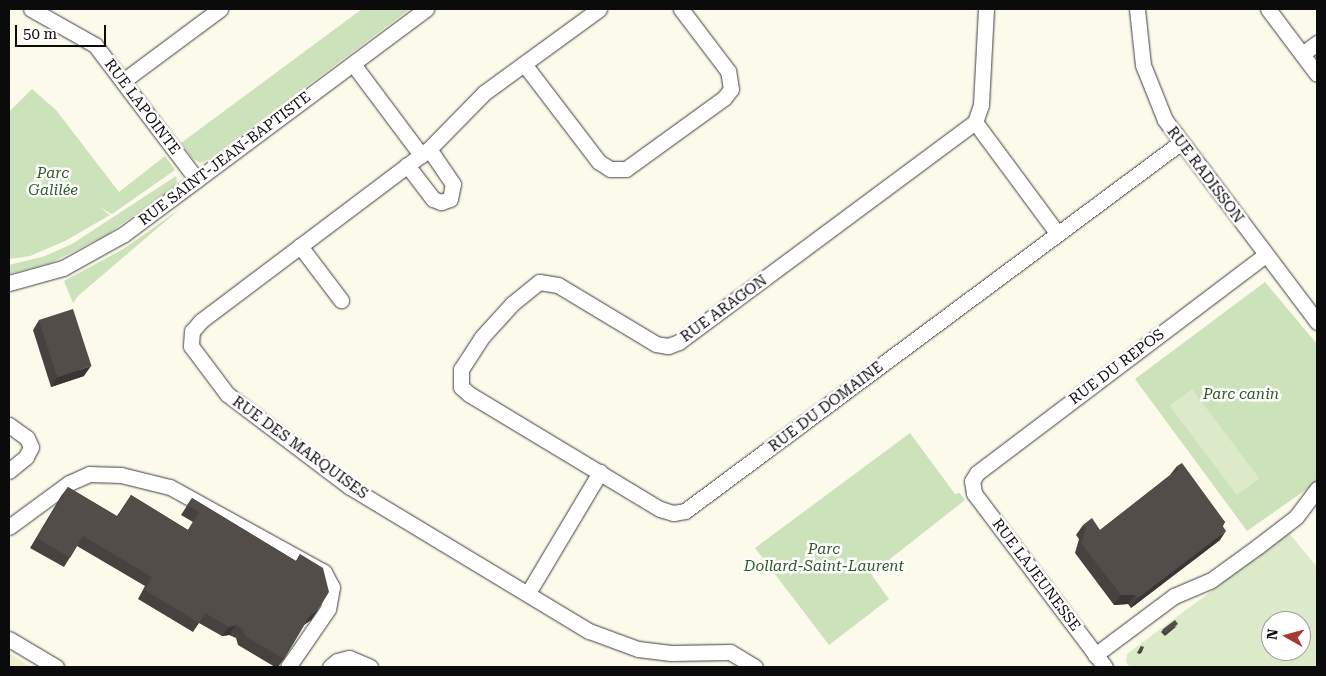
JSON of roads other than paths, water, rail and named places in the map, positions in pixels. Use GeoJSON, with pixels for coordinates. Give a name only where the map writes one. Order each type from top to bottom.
{"type":"FeatureCollection","features":[{"type":"Feature","properties":{"kind":"street","name":"RUE LAPOINTE"},"geometry":{"type":"LineString","coordinates":[[31,9],[92,42],[197,180]]}},
{"type":"Feature","properties":{"kind":"street"},"geometry":{"type":"LineString","coordinates":[[123,81],[220,9]]}},
{"type":"Feature","properties":{"kind":"street","name":"RUE SAINT-JEAN-BAPTISTE"},"geometry":{"type":"LineString","coordinates":[[9,283],[54,271],[97,251],[197,180],[426,9]]}},
{"type":"Feature","properties":{"kind":"street","name":"RUE DES MARQUISES"},"geometry":{"type":"LineString","coordinates":[[599,9],[481,96],[425,152],[195,325],[190,338],[194,352],[226,394],[350,488],[528,593],[612,641],[671,653],[730,652],[744,658],[755,667]]}},
{"type":"Feature","properties":{"kind":"street"},"geometry":{"type":"LineString","coordinates":[[524,64],[599,162],[610,169],[626,169],[724,98],[731,89],[728,71],[681,9]]}},
{"type":"Feature","properties":{"kind":"street"},"geometry":{"type":"LineString","coordinates":[[986,9],[981,105],[975,122],[1058,234]]}},
{"type":"Feature","properties":{"kind":"street","name":"RUE RADISSON"},"geometry":{"type":"LineString","coordinates":[[1137,9],[1138,42],[1146,77],[1159,110],[1180,143],[1317,322]]}},
{"type":"Feature","properties":{"kind":"street"},"geometry":{"type":"LineString","coordinates":[[1268,9],[1317,74]]}},
{"type":"Feature","properties":{"kind":"street"},"geometry":{"type":"LineString","coordinates":[[1302,54],[1317,43]]}},
{"type":"Feature","properties":{"kind":"street"},"geometry":{"type":"LineString","coordinates":[[353,64],[453,184],[450,198],[441,202],[433,199],[407,165]]}},
{"type":"Feature","properties":{"kind":"street","name":"RUE ARAGON"},"geometry":{"type":"LineString","coordinates":[[459,380],[463,366],[490,326],[532,286],[543,282],[558,285],[656,344],[668,346],[679,342],[975,122]]}},
{"type":"Feature","properties":{"kind":"street","name":"RUE DU DOMAINE"},"geometry":{"type":"LineString","coordinates":[[459,380],[468,394],[664,511],[677,513],[690,509],[1180,143]]}},
{"type":"Feature","properties":{"kind":"street"},"geometry":{"type":"LineString","coordinates":[[300,246],[341,300]]}},
{"type":"Feature","properties":{"kind":"street","name":"RUE DU REPOS"},"geometry":{"type":"LineString","coordinates":[[972,481],[977,473],[1265,255]]}},
{"type":"Feature","properties":{"kind":"street"},"geometry":{"type":"LineString","coordinates":[[9,425],[27,438],[31,447],[26,457],[9,471]]}},
{"type":"Feature","properties":{"kind":"street"},"geometry":{"type":"LineString","coordinates":[[528,593],[600,472]]}},
{"type":"Feature","properties":{"kind":"street"},"geometry":{"type":"LineString","coordinates":[[9,527],[69,483],[90,474],[121,475],[170,487],[324,572],[332,587],[328,609],[288,667]]}},
{"type":"Feature","properties":{"kind":"street","name":"RUE LAJEUNESSE"},"geometry":{"type":"LineString","coordinates":[[972,481],[974,493],[1105,667]]}},
{"type":"Feature","properties":{"kind":"street"},"geometry":{"type":"LineString","coordinates":[[1095,654],[1174,596],[1210,581],[1257,547],[1296,517],[1317,489]]}},
{"type":"Feature","properties":{"kind":"street"},"geometry":{"type":"LineString","coordinates":[[9,639],[56,667]]}},
{"type":"Feature","properties":{"kind":"street"},"geometry":{"type":"LineString","coordinates":[[330,667],[349,658],[370,667]]}},
{"type":"Feature","properties":{"kind":"park label","name":"Parc Galilée"},"geometry":{"type":"Point","coordinates":[53,182]}},
{"type":"Feature","properties":{"kind":"park label","name":"Parc canin"},"geometry":{"type":"Point","coordinates":[1241,395]}},
{"type":"Feature","properties":{"kind":"park label","name":"Parc Dollard-Saint-Laurent"},"geometry":{"type":"Point","coordinates":[824,558]}}]}
